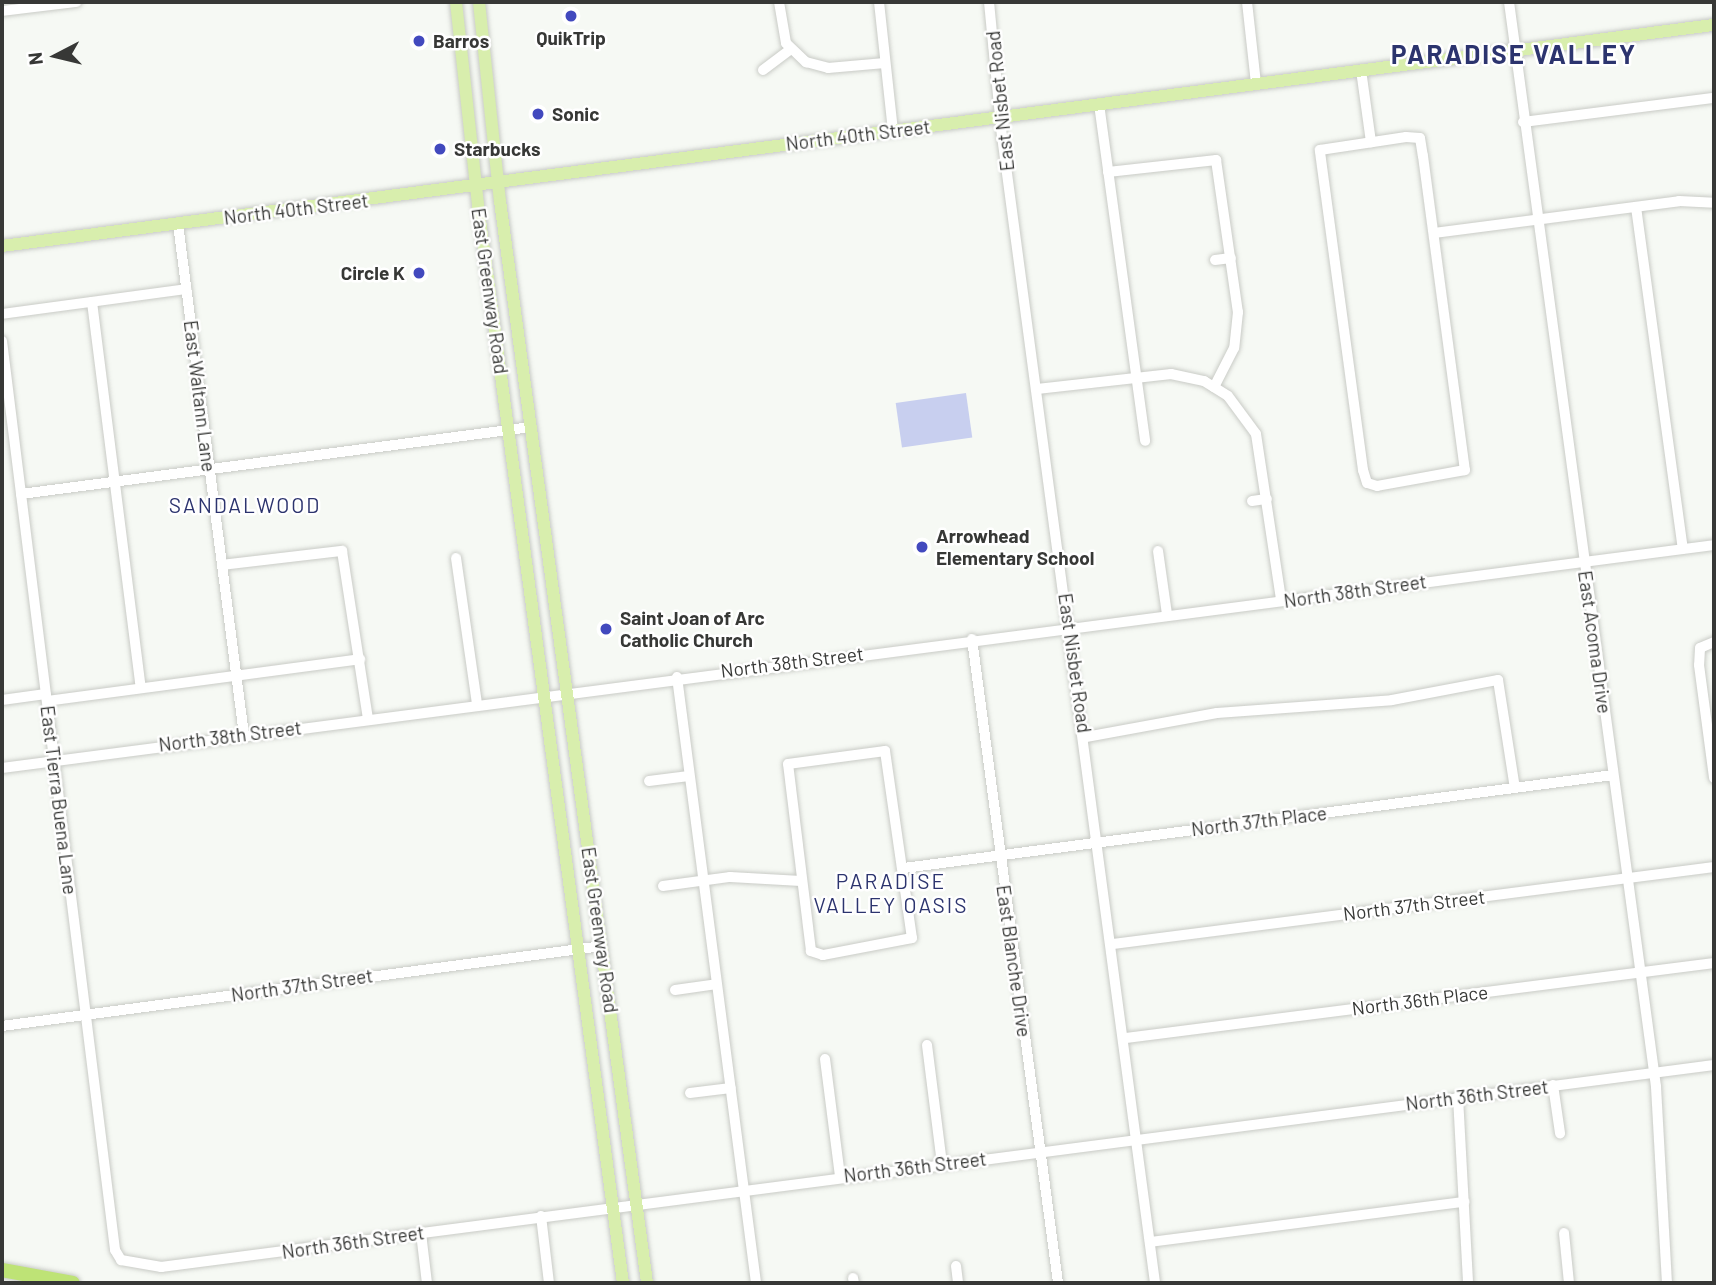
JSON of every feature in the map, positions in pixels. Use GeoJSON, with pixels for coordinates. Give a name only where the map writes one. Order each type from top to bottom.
{"type":"FeatureCollection","features":[{"type":"Feature","properties":{"kind":"highway"},"geometry":{"type":"LineString","coordinates":[[2,1270],[73,1283]]}},
{"type":"Feature","properties":{"kind":"main road","name":"East Greenway Road"},"geometry":{"type":"LineString","coordinates":[[456,2],[476,186],[623,1283]]}},
{"type":"Feature","properties":{"kind":"main road","name":"East Greenway Road"},"geometry":{"type":"LineString","coordinates":[[479,2],[498,183],[648,1283]]}},
{"type":"Feature","properties":{"kind":"main road","name":"North 40th Street"},"geometry":{"type":"LineString","coordinates":[[2,246],[1714,25]]}},
{"type":"Feature","properties":{"kind":"main road"},"geometry":{"type":"LineString","coordinates":[[529,579],[552,576]]}},
{"type":"Feature","properties":{"kind":"street"},"geometry":{"type":"LineString","coordinates":[[2,11],[76,2]]}},
{"type":"Feature","properties":{"kind":"street"},"geometry":{"type":"LineString","coordinates":[[779,2],[783,36],[791,49],[806,62],[828,68],[886,63]]}},
{"type":"Feature","properties":{"kind":"street"},"geometry":{"type":"LineString","coordinates":[[879,2],[893,131]]}},
{"type":"Feature","properties":{"kind":"street","name":"East Nisbet Road"},"geometry":{"type":"LineString","coordinates":[[989,2],[1000,117],[1086,737],[1156,1283]]}},
{"type":"Feature","properties":{"kind":"street"},"geometry":{"type":"LineString","coordinates":[[1247,2],[1256,84]]}},
{"type":"Feature","properties":{"kind":"street","name":"East Acoma Drive"},"geometry":{"type":"LineString","coordinates":[[1509,2],[1523,122],[1654,1072],[1667,1283]]}},
{"type":"Feature","properties":{"kind":"street"},"geometry":{"type":"LineString","coordinates":[[763,70],[791,49]]}},
{"type":"Feature","properties":{"kind":"street"},"geometry":{"type":"LineString","coordinates":[[1361,70],[1371,142]]}},
{"type":"Feature","properties":{"kind":"street"},"geometry":{"type":"LineString","coordinates":[[1523,122],[1714,98]]}},
{"type":"Feature","properties":{"kind":"street"},"geometry":{"type":"LineString","coordinates":[[1099,104],[1145,440]]}},
{"type":"Feature","properties":{"kind":"street"},"geometry":{"type":"LineString","coordinates":[[1420,138],[1465,470],[1377,486],[1367,483],[1320,150],[1371,142],[1420,138]]}},
{"type":"Feature","properties":{"kind":"street"},"geometry":{"type":"LineString","coordinates":[[1108,172],[1216,160],[1231,258],[1237,332],[1214,387]]}},
{"type":"Feature","properties":{"kind":"street"},"geometry":{"type":"LineString","coordinates":[[1434,233],[1697,200],[1714,203]]}},
{"type":"Feature","properties":{"kind":"street"},"geometry":{"type":"LineString","coordinates":[[1636,207],[1684,549]]}},
{"type":"Feature","properties":{"kind":"street","name":"East Waltann Lane"},"geometry":{"type":"LineString","coordinates":[[178,223],[244,735]]}},
{"type":"Feature","properties":{"kind":"street"},"geometry":{"type":"LineString","coordinates":[[1215,260],[1231,258]]}},
{"type":"Feature","properties":{"kind":"street"},"geometry":{"type":"LineString","coordinates":[[2,314],[186,289]]}},
{"type":"Feature","properties":{"kind":"street"},"geometry":{"type":"LineString","coordinates":[[92,302],[141,688]]}},
{"type":"Feature","properties":{"kind":"street","name":"East Tierra Buena Lane"},"geometry":{"type":"LineString","coordinates":[[2,341],[7,426],[21,494],[118,1258]]}},
{"type":"Feature","properties":{"kind":"street"},"geometry":{"type":"LineString","coordinates":[[1037,389],[1136,376],[1186,375],[1228,396],[1256,435],[1280,600]]}},
{"type":"Feature","properties":{"kind":"street"},"geometry":{"type":"LineString","coordinates":[[21,494],[531,427]]}},
{"type":"Feature","properties":{"kind":"street"},"geometry":{"type":"LineString","coordinates":[[1252,501],[1267,499]]}},
{"type":"Feature","properties":{"kind":"street"},"geometry":{"type":"LineString","coordinates":[[1583,560],[1714,545]]}},
{"type":"Feature","properties":{"kind":"street"},"geometry":{"type":"LineString","coordinates":[[222,565],[342,551],[368,718]]}},
{"type":"Feature","properties":{"kind":"street"},"geometry":{"type":"LineString","coordinates":[[1158,551],[1167,614]]}},
{"type":"Feature","properties":{"kind":"street"},"geometry":{"type":"LineString","coordinates":[[456,558],[477,703]]}},
{"type":"Feature","properties":{"kind":"street","name":"North 38th Street"},"geometry":{"type":"LineString","coordinates":[[2,768],[568,691],[1583,560]]}},
{"type":"Feature","properties":{"kind":"street","name":"East Blanche Drive"},"geometry":{"type":"LineString","coordinates":[[972,639],[1058,1283]]}},
{"type":"Feature","properties":{"kind":"street"},"geometry":{"type":"LineString","coordinates":[[1714,642],[1700,648],[1714,778]]}},
{"type":"Feature","properties":{"kind":"street"},"geometry":{"type":"LineString","coordinates":[[2,700],[141,688],[360,659]]}},
{"type":"Feature","properties":{"kind":"street"},"geometry":{"type":"LineString","coordinates":[[677,677],[756,1283]]}},
{"type":"Feature","properties":{"kind":"street"},"geometry":{"type":"LineString","coordinates":[[1086,737],[1217,713],[1392,700],[1498,680],[1515,788]]}},
{"type":"Feature","properties":{"kind":"street"},"geometry":{"type":"LineString","coordinates":[[885,751],[912,938],[823,955],[811,951],[801,881],[788,764],[885,751]]}},
{"type":"Feature","properties":{"kind":"street","name":"North 37th Place"},"geometry":{"type":"LineString","coordinates":[[904,868],[1614,775]]}},
{"type":"Feature","properties":{"kind":"street"},"geometry":{"type":"LineString","coordinates":[[649,781],[689,776]]}},
{"type":"Feature","properties":{"kind":"street","name":"North 37th Street"},"geometry":{"type":"LineString","coordinates":[[1113,944],[1714,867]]}},
{"type":"Feature","properties":{"kind":"street"},"geometry":{"type":"LineString","coordinates":[[663,886],[703,881],[801,881]]}},
{"type":"Feature","properties":{"kind":"street","name":"North 37th Street"},"geometry":{"type":"LineString","coordinates":[[2,1026],[602,946]]}},
{"type":"Feature","properties":{"kind":"street","name":"North 36th Place"},"geometry":{"type":"LineString","coordinates":[[1126,1038],[1714,963]]}},
{"type":"Feature","properties":{"kind":"street"},"geometry":{"type":"LineString","coordinates":[[676,990],[717,984]]}},
{"type":"Feature","properties":{"kind":"street"},"geometry":{"type":"LineString","coordinates":[[927,1045],[942,1163]]}},
{"type":"Feature","properties":{"kind":"street"},"geometry":{"type":"LineString","coordinates":[[825,1059],[840,1176]]}},
{"type":"Feature","properties":{"kind":"street","name":"North 36th Street"},"geometry":{"type":"LineString","coordinates":[[118,1258],[161,1267],[613,1205],[1714,1065]]}},
{"type":"Feature","properties":{"kind":"street"},"geometry":{"type":"LineString","coordinates":[[1553,1085],[1560,1133]]}},
{"type":"Feature","properties":{"kind":"street"},"geometry":{"type":"LineString","coordinates":[[690,1093],[731,1088]]}},
{"type":"Feature","properties":{"kind":"street"},"geometry":{"type":"LineString","coordinates":[[1458,1097],[1468,1283]]}},
{"type":"Feature","properties":{"kind":"street"},"geometry":{"type":"LineString","coordinates":[[1150,1242],[1464,1202]]}},
{"type":"Feature","properties":{"kind":"street"},"geometry":{"type":"LineString","coordinates":[[541,1216],[549,1283]]}},
{"type":"Feature","properties":{"kind":"street"},"geometry":{"type":"LineString","coordinates":[[421,1233],[428,1283]]}},
{"type":"Feature","properties":{"kind":"street"},"geometry":{"type":"LineString","coordinates":[[1564,1233],[1569,1283]]}},
{"type":"Feature","properties":{"kind":"street"},"geometry":{"type":"LineString","coordinates":[[956,1266],[958,1283]]}},
{"type":"Feature","properties":{"kind":"shaded area"},"geometry":{"type":"Polygon","coordinates":[[[966,393],[972,438],[902,447],[896,403],[966,393]]]}},
{"type":"Feature","properties":{"kind":"place","name":"QuikTrip"},"geometry":{"type":"Point","coordinates":[571,16]}},
{"type":"Feature","properties":{"kind":"place","name":"Barros"},"geometry":{"type":"Point","coordinates":[419,41]}},
{"type":"Feature","properties":{"kind":"place","name":"Sonic"},"geometry":{"type":"Point","coordinates":[538,114]}},
{"type":"Feature","properties":{"kind":"place","name":"Starbucks"},"geometry":{"type":"Point","coordinates":[440,149]}},
{"type":"Feature","properties":{"kind":"place","name":"Circle K"},"geometry":{"type":"Point","coordinates":[419,273]}},
{"type":"Feature","properties":{"kind":"place","name":"Arrowhead Elementary School"},"geometry":{"type":"Point","coordinates":[922,547]}},
{"type":"Feature","properties":{"kind":"place","name":"Saint Joan of Arc Catholic Church"},"geometry":{"type":"Point","coordinates":[606,629]}},
{"type":"Feature","properties":{"kind":"district","name":"PARADISE VALLEY"},"geometry":{"type":"Point","coordinates":[1514,54]}},
{"type":"Feature","properties":{"kind":"district","name":"SANDALWOOD"},"geometry":{"type":"Point","coordinates":[245,505]}},
{"type":"Feature","properties":{"kind":"district","name":"PARADISE VALLEY OASIS"},"geometry":{"type":"Point","coordinates":[891,893]}}]}
